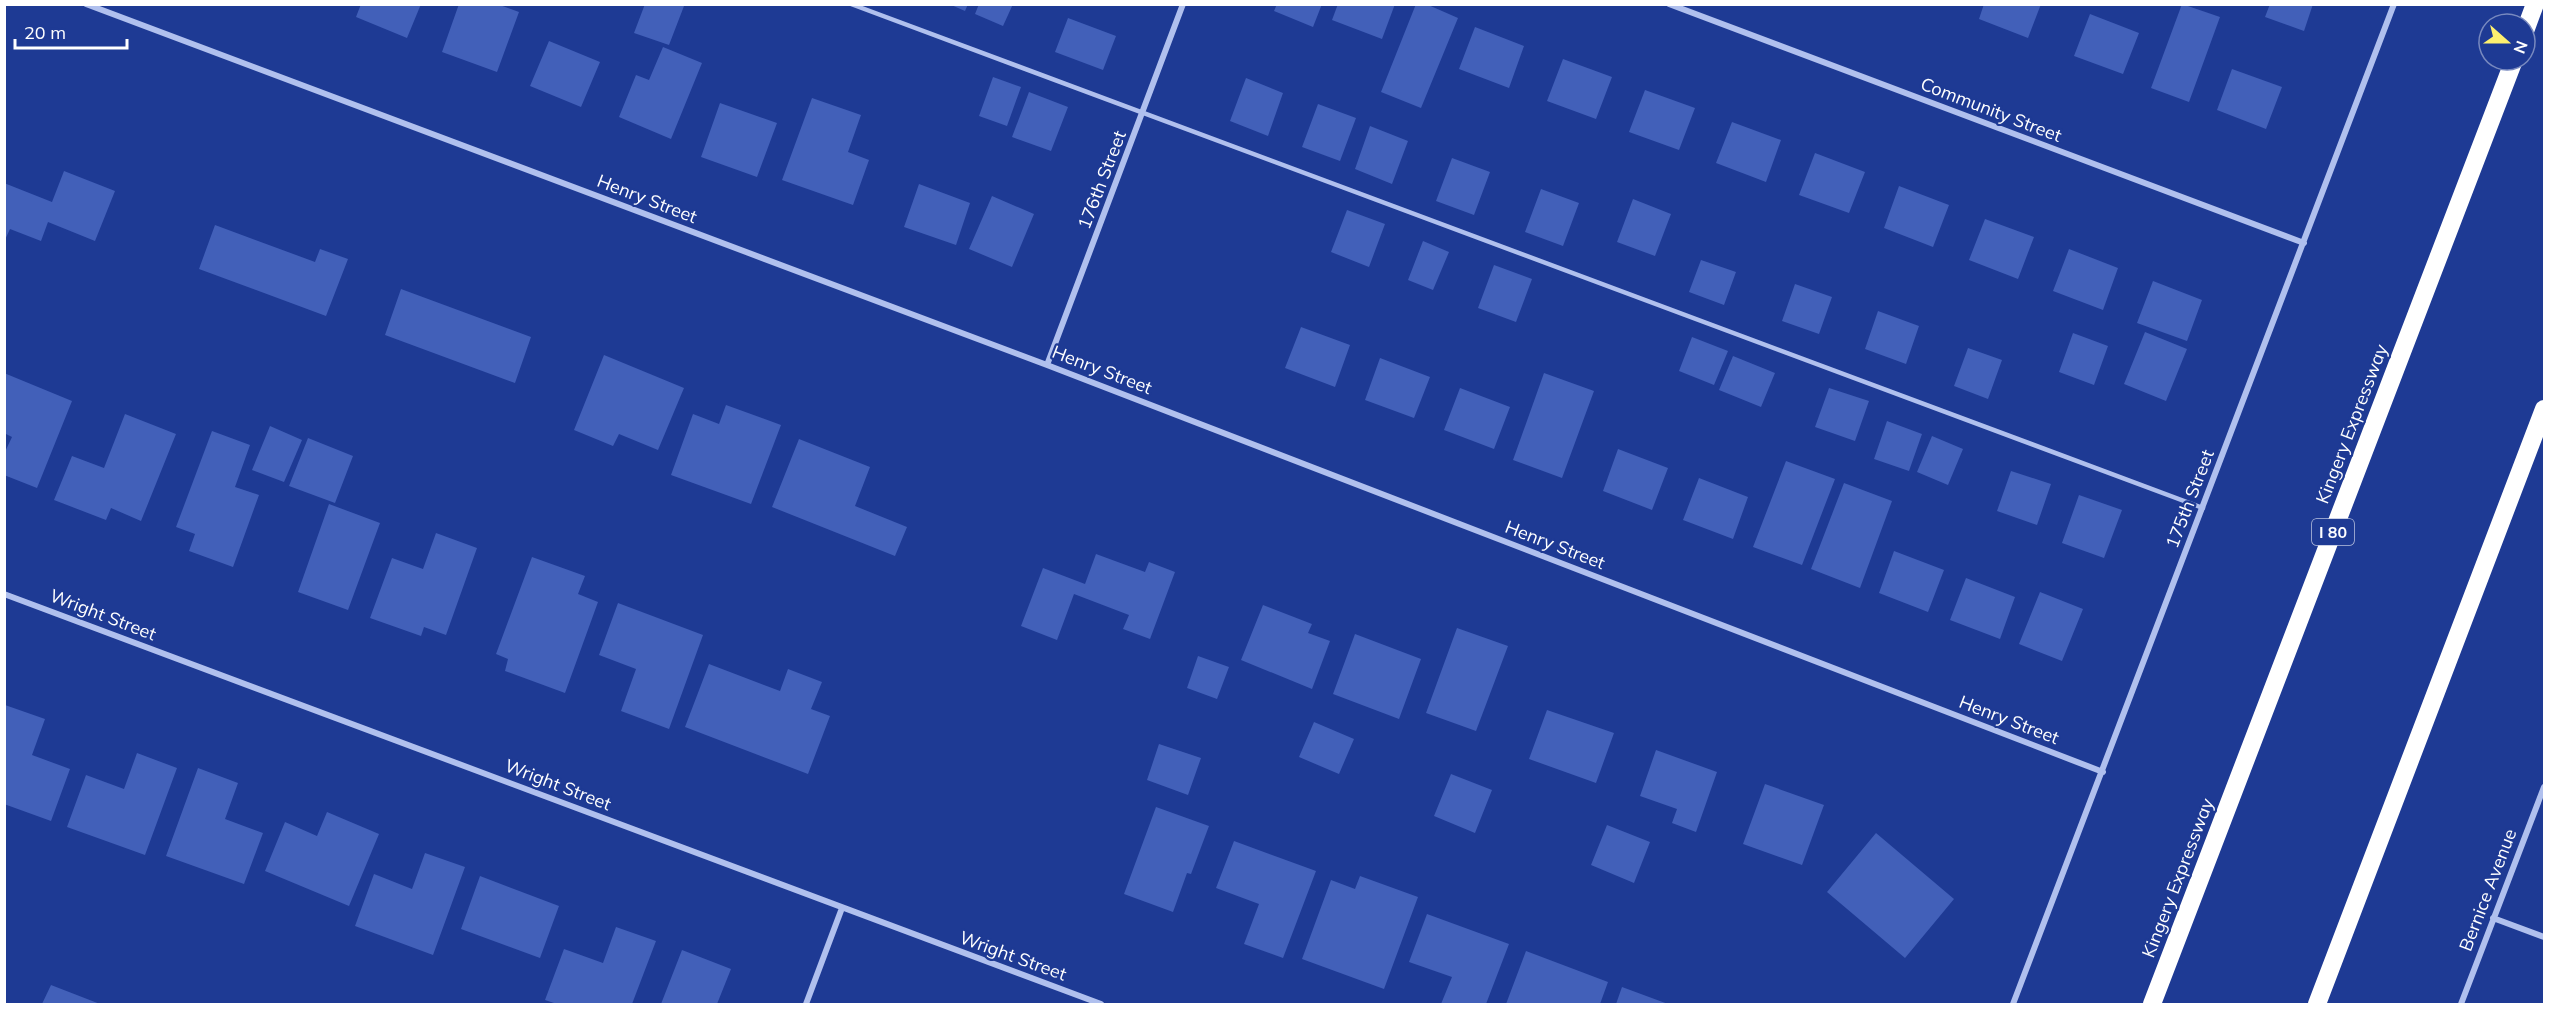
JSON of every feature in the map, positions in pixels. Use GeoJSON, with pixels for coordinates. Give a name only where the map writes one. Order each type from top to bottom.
{"type":"FeatureCollection","features":[{"type":"Feature","properties":{"kind":"highway","name":"Kingery Expressway"},"geometry":{"type":"LineString","coordinates":[[2152,1005],[2509,72]]}},
{"type":"Feature","properties":{"kind":"highway"},"geometry":{"type":"LineString","coordinates":[[2317,1005],[2544,409]]}},
{"type":"Feature","properties":{"kind":"street","name":"Henry Street"},"geometry":{"type":"LineString","coordinates":[[86,4],[1047,365],[2103,772]]}},
{"type":"Feature","properties":{"kind":"street","name":"176th Street"},"geometry":{"type":"LineString","coordinates":[[1047,365],[1183,4]]}},
{"type":"Feature","properties":{"kind":"street","name":"Community Street"},"geometry":{"type":"LineString","coordinates":[[1669,4],[2304,243]]}},
{"type":"Feature","properties":{"kind":"street","name":"175th Street"},"geometry":{"type":"LineString","coordinates":[[2013,1005],[2394,4]]}},
{"type":"Feature","properties":{"kind":"street","name":"Wright Street"},"geometry":{"type":"LineString","coordinates":[[4,594],[1101,1005]]}},
{"type":"Feature","properties":{"kind":"street","name":"Bernice Avenue"},"geometry":{"type":"LineString","coordinates":[[2461,1005],[2544,787]]}},
{"type":"Feature","properties":{"kind":"street"},"geometry":{"type":"LineString","coordinates":[[806,1005],[842,908]]}},
{"type":"Feature","properties":{"kind":"street"},"geometry":{"type":"LineString","coordinates":[[2493,918],[2544,938]]}},
{"type":"Feature","properties":{"kind":"lane"},"geometry":{"type":"LineString","coordinates":[[851,4],[2203,508]]}},
{"type":"Feature","properties":{"kind":"building"},"geometry":{"type":"Polygon","coordinates":[[[361,4],[421,4],[407,38],[356,17],[361,4]]]}},
{"type":"Feature","properties":{"kind":"building"},"geometry":{"type":"Polygon","coordinates":[[[459,4],[497,4],[519,12],[497,72],[442,52],[459,4]]]}},
{"type":"Feature","properties":{"kind":"building"},"geometry":{"type":"Polygon","coordinates":[[[645,4],[684,6],[669,45],[634,33],[645,4]]]}},
{"type":"Feature","properties":{"kind":"building"},"geometry":{"type":"Polygon","coordinates":[[[949,4],[968,4],[965,11],[949,4]]]}},
{"type":"Feature","properties":{"kind":"building"},"geometry":{"type":"Polygon","coordinates":[[[979,4],[1013,4],[1003,26],[975,14],[979,4]]]}},
{"type":"Feature","properties":{"kind":"building"},"geometry":{"type":"Polygon","coordinates":[[[1277,4],[1322,4],[1313,27],[1274,11],[1277,4]]]}},
{"type":"Feature","properties":{"kind":"building"},"geometry":{"type":"Polygon","coordinates":[[[1338,4],[1395,4],[1382,39],[1332,20],[1338,4]]]}},
{"type":"Feature","properties":{"kind":"building"},"geometry":{"type":"Polygon","coordinates":[[[1416,4],[1426,4],[1458,18],[1421,108],[1381,92],[1416,4]]]}},
{"type":"Feature","properties":{"kind":"building"},"geometry":{"type":"Polygon","coordinates":[[[1984,4],[2041,4],[2028,38],[1979,19],[1984,4]]]}},
{"type":"Feature","properties":{"kind":"building"},"geometry":{"type":"Polygon","coordinates":[[[2182,4],[2220,17],[2189,102],[2151,88],[2182,4]]]}},
{"type":"Feature","properties":{"kind":"building"},"geometry":{"type":"Polygon","coordinates":[[[2270,4],[2313,4],[2304,31],[2265,17],[2270,4]]]}},
{"type":"Feature","properties":{"kind":"building"},"geometry":{"type":"Polygon","coordinates":[[[2090,14],[2139,33],[2123,74],[2074,56],[2090,14]]]}},
{"type":"Feature","properties":{"kind":"building"},"geometry":{"type":"Polygon","coordinates":[[[1068,18],[1116,36],[1103,70],[1055,52],[1068,18]]]}},
{"type":"Feature","properties":{"kind":"building"},"geometry":{"type":"Polygon","coordinates":[[[1475,27],[1524,46],[1509,88],[1459,69],[1475,27]]]}},
{"type":"Feature","properties":{"kind":"building"},"geometry":{"type":"Polygon","coordinates":[[[549,41],[600,62],[581,107],[530,86],[549,41]]]}},
{"type":"Feature","properties":{"kind":"building"},"geometry":{"type":"Polygon","coordinates":[[[663,47],[702,63],[671,139],[619,117],[636,75],[649,80],[663,47]]]}},
{"type":"Feature","properties":{"kind":"building"},"geometry":{"type":"Polygon","coordinates":[[[1563,59],[1612,77],[1596,119],[1547,101],[1563,59]]]}},
{"type":"Feature","properties":{"kind":"building"},"geometry":{"type":"Polygon","coordinates":[[[2232,69],[2282,87],[2266,129],[2217,110],[2232,69]]]}},
{"type":"Feature","properties":{"kind":"building"},"geometry":{"type":"Polygon","coordinates":[[[993,77],[1021,87],[1007,126],[979,116],[993,77]]]}},
{"type":"Feature","properties":{"kind":"building"},"geometry":{"type":"Polygon","coordinates":[[[1246,78],[1283,93],[1268,136],[1230,121],[1246,78]]]}},
{"type":"Feature","properties":{"kind":"building"},"geometry":{"type":"Polygon","coordinates":[[[1645,90],[1695,108],[1679,150],[1629,132],[1645,90]]]}},
{"type":"Feature","properties":{"kind":"building"},"geometry":{"type":"Polygon","coordinates":[[[1029,92],[1068,107],[1051,151],[1012,137],[1029,92]]]}},
{"type":"Feature","properties":{"kind":"building"},"geometry":{"type":"Polygon","coordinates":[[[812,98],[861,115],[848,152],[869,160],[853,205],[782,180],[812,98]]]}},
{"type":"Feature","properties":{"kind":"building"},"geometry":{"type":"Polygon","coordinates":[[[720,103],[777,123],[757,177],[701,157],[720,103]]]}},
{"type":"Feature","properties":{"kind":"building"},"geometry":{"type":"Polygon","coordinates":[[[1318,104],[1356,118],[1340,161],[1302,147],[1318,104]]]}},
{"type":"Feature","properties":{"kind":"building"},"geometry":{"type":"Polygon","coordinates":[[[1732,122],[1781,140],[1766,182],[1716,163],[1732,122]]]}},
{"type":"Feature","properties":{"kind":"building"},"geometry":{"type":"Polygon","coordinates":[[[1370,126],[1408,141],[1392,184],[1355,169],[1370,126]]]}},
{"type":"Feature","properties":{"kind":"building"},"geometry":{"type":"Polygon","coordinates":[[[1815,153],[1865,172],[1849,213],[1799,195],[1815,153]]]}},
{"type":"Feature","properties":{"kind":"building"},"geometry":{"type":"Polygon","coordinates":[[[1452,158],[1490,172],[1474,215],[1436,201],[1452,158]]]}},
{"type":"Feature","properties":{"kind":"building"},"geometry":{"type":"Polygon","coordinates":[[[64,171],[115,191],[95,241],[48,222],[41,241],[10,229],[4,242],[4,183],[52,202],[64,171]]]}},
{"type":"Feature","properties":{"kind":"building"},"geometry":{"type":"Polygon","coordinates":[[[919,184],[970,203],[956,245],[904,227],[919,184]]]}},
{"type":"Feature","properties":{"kind":"building"},"geometry":{"type":"Polygon","coordinates":[[[1899,186],[1949,205],[1933,247],[1884,228],[1899,186]]]}},
{"type":"Feature","properties":{"kind":"building"},"geometry":{"type":"Polygon","coordinates":[[[1541,189],[1579,203],[1563,246],[1525,232],[1541,189]]]}},
{"type":"Feature","properties":{"kind":"building"},"geometry":{"type":"Polygon","coordinates":[[[992,196],[1034,214],[1012,267],[969,249],[992,196]]]}},
{"type":"Feature","properties":{"kind":"building"},"geometry":{"type":"Polygon","coordinates":[[[1633,199],[1671,214],[1655,256],[1617,242],[1633,199]]]}},
{"type":"Feature","properties":{"kind":"building"},"geometry":{"type":"Polygon","coordinates":[[[1347,210],[1385,224],[1369,267],[1331,252],[1347,210]]]}},
{"type":"Feature","properties":{"kind":"building"},"geometry":{"type":"Polygon","coordinates":[[[1985,219],[2034,237],[2018,279],[1969,260],[1985,219]]]}},
{"type":"Feature","properties":{"kind":"building"},"geometry":{"type":"Polygon","coordinates":[[[215,225],[315,262],[320,249],[348,259],[326,316],[199,269],[215,225]]]}},
{"type":"Feature","properties":{"kind":"building"},"geometry":{"type":"Polygon","coordinates":[[[1423,241],[1449,252],[1433,290],[1408,280],[1423,241]]]}},
{"type":"Feature","properties":{"kind":"building"},"geometry":{"type":"Polygon","coordinates":[[[2069,249],[2118,268],[2103,310],[2053,291],[2069,249]]]}},
{"type":"Feature","properties":{"kind":"building"},"geometry":{"type":"Polygon","coordinates":[[[1701,260],[1736,272],[1724,305],[1689,292],[1701,260]]]}},
{"type":"Feature","properties":{"kind":"building"},"geometry":{"type":"Polygon","coordinates":[[[1494,265],[1532,279],[1516,322],[1478,308],[1494,265]]]}},
{"type":"Feature","properties":{"kind":"building"},"geometry":{"type":"Polygon","coordinates":[[[2153,281],[2202,300],[2187,341],[2137,323],[2153,281]]]}},
{"type":"Feature","properties":{"kind":"building"},"geometry":{"type":"Polygon","coordinates":[[[1795,284],[1832,297],[1819,334],[1782,321],[1795,284]]]}},
{"type":"Feature","properties":{"kind":"building"},"geometry":{"type":"Polygon","coordinates":[[[401,289],[531,337],[515,383],[385,335],[401,289]]]}},
{"type":"Feature","properties":{"kind":"building"},"geometry":{"type":"Polygon","coordinates":[[[1878,311],[1919,326],[1906,364],[1865,349],[1878,311]]]}},
{"type":"Feature","properties":{"kind":"building"},"geometry":{"type":"Polygon","coordinates":[[[1301,327],[1350,345],[1335,387],[1285,368],[1301,327]]]}},
{"type":"Feature","properties":{"kind":"building"},"geometry":{"type":"Polygon","coordinates":[[[2145,332],[2187,349],[2166,401],[2124,384],[2145,332]]]}},
{"type":"Feature","properties":{"kind":"building"},"geometry":{"type":"Polygon","coordinates":[[[2073,333],[2108,346],[2094,385],[2059,372],[2073,333]]]}},
{"type":"Feature","properties":{"kind":"building"},"geometry":{"type":"Polygon","coordinates":[[[1692,337],[1728,351],[1714,385],[1679,371],[1692,337]]]}},
{"type":"Feature","properties":{"kind":"building"},"geometry":{"type":"Polygon","coordinates":[[[1968,348],[2002,360],[1988,399],[1954,386],[1968,348]]]}},
{"type":"Feature","properties":{"kind":"building"},"geometry":{"type":"Polygon","coordinates":[[[604,355],[684,388],[658,450],[619,434],[613,446],[574,430],[604,355]]]}},
{"type":"Feature","properties":{"kind":"building"},"geometry":{"type":"Polygon","coordinates":[[[1733,356],[1775,373],[1761,407],[1719,390],[1733,356]]]}},
{"type":"Feature","properties":{"kind":"building"},"geometry":{"type":"Polygon","coordinates":[[[1380,358],[1430,377],[1414,418],[1365,400],[1380,358]]]}},
{"type":"Feature","properties":{"kind":"building"},"geometry":{"type":"Polygon","coordinates":[[[4,373],[72,401],[37,488],[4,475],[4,454],[12,437],[4,433],[4,373]]]}},
{"type":"Feature","properties":{"kind":"building"},"geometry":{"type":"Polygon","coordinates":[[[1544,373],[1594,391],[1562,478],[1513,460],[1544,373]]]}},
{"type":"Feature","properties":{"kind":"building"},"geometry":{"type":"Polygon","coordinates":[[[1460,388],[1510,407],[1494,449],[1444,430],[1460,388]]]}},
{"type":"Feature","properties":{"kind":"building"},"geometry":{"type":"Polygon","coordinates":[[[1829,388],[1869,401],[1855,441],[1815,427],[1829,388]]]}},
{"type":"Feature","properties":{"kind":"building"},"geometry":{"type":"Polygon","coordinates":[[[726,405],[781,425],[751,504],[671,475],[693,414],[719,424],[726,405]]]}},
{"type":"Feature","properties":{"kind":"building"},"geometry":{"type":"Polygon","coordinates":[[[125,414],[176,434],[141,521],[111,508],[106,520],[54,500],[72,456],[104,468],[125,414]]]}},
{"type":"Feature","properties":{"kind":"building"},"geometry":{"type":"Polygon","coordinates":[[[1887,421],[1922,434],[1909,471],[1874,459],[1887,421]]]}},
{"type":"Feature","properties":{"kind":"building"},"geometry":{"type":"Polygon","coordinates":[[[270,426],[302,440],[284,482],[252,470],[270,426]]]}},
{"type":"Feature","properties":{"kind":"building"},"geometry":{"type":"Polygon","coordinates":[[[212,431],[250,445],[235,487],[259,495],[233,567],[189,551],[195,534],[176,527],[212,431]]]}},
{"type":"Feature","properties":{"kind":"building"},"geometry":{"type":"Polygon","coordinates":[[[1932,436],[1963,449],[1948,485],[1917,472],[1932,436]]]}},
{"type":"Feature","properties":{"kind":"building"},"geometry":{"type":"Polygon","coordinates":[[[308,438],[353,456],[335,503],[289,486],[308,438]]]}},
{"type":"Feature","properties":{"kind":"building"},"geometry":{"type":"Polygon","coordinates":[[[799,439],[870,467],[855,506],[907,527],[895,556],[772,507],[799,439]]]}},
{"type":"Feature","properties":{"kind":"building"},"geometry":{"type":"Polygon","coordinates":[[[1618,449],[1668,468],[1652,510],[1603,491],[1618,449]]]}},
{"type":"Feature","properties":{"kind":"building"},"geometry":{"type":"Polygon","coordinates":[[[1786,461],[1835,479],[1802,565],[1753,547],[1786,461]]]}},
{"type":"Feature","properties":{"kind":"building"},"geometry":{"type":"Polygon","coordinates":[[[2011,471],[2051,484],[2037,525],[1997,511],[2011,471]]]}},
{"type":"Feature","properties":{"kind":"building"},"geometry":{"type":"Polygon","coordinates":[[[1699,478],[1748,497],[1733,539],[1683,520],[1699,478]]]}},
{"type":"Feature","properties":{"kind":"building"},"geometry":{"type":"Polygon","coordinates":[[[1844,483],[1892,501],[1860,588],[1811,569],[1844,483]]]}},
{"type":"Feature","properties":{"kind":"building"},"geometry":{"type":"Polygon","coordinates":[[[2079,495],[2122,510],[2104,558],[2062,543],[2079,495]]]}},
{"type":"Feature","properties":{"kind":"building"},"geometry":{"type":"Polygon","coordinates":[[[329,504],[380,523],[348,610],[298,592],[329,504]]]}},
{"type":"Feature","properties":{"kind":"building"},"geometry":{"type":"Polygon","coordinates":[[[436,533],[477,548],[446,635],[424,627],[421,636],[370,618],[392,558],[423,569],[436,533]]]}},
{"type":"Feature","properties":{"kind":"building"},"geometry":{"type":"Polygon","coordinates":[[[1894,551],[1944,570],[1928,612],[1879,593],[1894,551]]]}},
{"type":"Feature","properties":{"kind":"building"},"geometry":{"type":"Polygon","coordinates":[[[1096,554],[1145,572],[1149,562],[1175,572],[1150,639],[1123,629],[1129,615],[1074,594],[1057,640],[1021,626],[1043,568],[1085,584],[1096,554]]]}},
{"type":"Feature","properties":{"kind":"building"},"geometry":{"type":"Polygon","coordinates":[[[532,557],[585,576],[578,594],[598,602],[565,693],[505,671],[508,659],[496,654],[532,557]]]}},
{"type":"Feature","properties":{"kind":"building"},"geometry":{"type":"Polygon","coordinates":[[[1966,578],[2015,597],[2000,639],[1950,620],[1966,578]]]}},
{"type":"Feature","properties":{"kind":"building"},"geometry":{"type":"Polygon","coordinates":[[[2040,592],[2083,609],[2062,661],[2019,644],[2040,592]]]}},
{"type":"Feature","properties":{"kind":"building"},"geometry":{"type":"Polygon","coordinates":[[[618,603],[703,635],[669,729],[621,711],[636,669],[599,655],[618,603]]]}},
{"type":"Feature","properties":{"kind":"building"},"geometry":{"type":"Polygon","coordinates":[[[1263,605],[1312,624],[1308,633],[1330,641],[1312,689],[1241,660],[1263,605]]]}},
{"type":"Feature","properties":{"kind":"building"},"geometry":{"type":"Polygon","coordinates":[[[1457,628],[1508,646],[1476,731],[1426,713],[1457,628]]]}},
{"type":"Feature","properties":{"kind":"building"},"geometry":{"type":"Polygon","coordinates":[[[1355,634],[1421,659],[1399,719],[1333,694],[1355,634]]]}},
{"type":"Feature","properties":{"kind":"building"},"geometry":{"type":"Polygon","coordinates":[[[1198,656],[1229,667],[1217,699],[1187,688],[1198,656]]]}},
{"type":"Feature","properties":{"kind":"building"},"geometry":{"type":"Polygon","coordinates":[[[709,664],[780,691],[788,669],[822,682],[811,709],[830,716],[808,774],[685,727],[709,664]]]}},
{"type":"Feature","properties":{"kind":"building"},"geometry":{"type":"Polygon","coordinates":[[[5,705],[45,719],[32,755],[70,769],[51,821],[4,804],[5,705]]]}},
{"type":"Feature","properties":{"kind":"building"},"geometry":{"type":"Polygon","coordinates":[[[1547,710],[1614,733],[1596,783],[1529,759],[1547,710]]]}},
{"type":"Feature","properties":{"kind":"building"},"geometry":{"type":"Polygon","coordinates":[[[1314,722],[1354,739],[1339,774],[1299,757],[1314,722]]]}},
{"type":"Feature","properties":{"kind":"building"},"geometry":{"type":"Polygon","coordinates":[[[1159,744],[1201,758],[1188,795],[1147,780],[1159,744]]]}},
{"type":"Feature","properties":{"kind":"building"},"geometry":{"type":"Polygon","coordinates":[[[1656,750],[1717,772],[1696,832],[1672,823],[1677,809],[1640,796],[1656,750]]]}},
{"type":"Feature","properties":{"kind":"building"},"geometry":{"type":"Polygon","coordinates":[[[137,753],[177,768],[145,855],[67,827],[86,775],[124,789],[137,753]]]}},
{"type":"Feature","properties":{"kind":"building"},"geometry":{"type":"Polygon","coordinates":[[[198,768],[238,783],[225,819],[263,833],[244,884],[166,856],[198,768]]]}},
{"type":"Feature","properties":{"kind":"building"},"geometry":{"type":"Polygon","coordinates":[[[1451,774],[1492,790],[1475,833],[1434,816],[1451,774]]]}},
{"type":"Feature","properties":{"kind":"building"},"geometry":{"type":"Polygon","coordinates":[[[1765,784],[1824,805],[1802,865],[1743,844],[1765,784]]]}},
{"type":"Feature","properties":{"kind":"building"},"geometry":{"type":"Polygon","coordinates":[[[1156,807],[1209,826],[1191,874],[1187,873],[1173,912],[1124,894],[1156,807]]]}},
{"type":"Feature","properties":{"kind":"building"},"geometry":{"type":"Polygon","coordinates":[[[327,812],[379,834],[349,906],[265,871],[285,822],[317,836],[327,812]]]}},
{"type":"Feature","properties":{"kind":"building"},"geometry":{"type":"Polygon","coordinates":[[[1607,825],[1650,842],[1634,883],[1591,865],[1607,825]]]}},
{"type":"Feature","properties":{"kind":"building"},"geometry":{"type":"Polygon","coordinates":[[[1876,833],[1954,899],[1905,958],[1827,892],[1876,833]]]}},
{"type":"Feature","properties":{"kind":"building"},"geometry":{"type":"Polygon","coordinates":[[[1234,841],[1316,871],[1283,958],[1244,944],[1259,904],[1216,888],[1234,841]]]}},
{"type":"Feature","properties":{"kind":"building"},"geometry":{"type":"Polygon","coordinates":[[[425,853],[465,867],[433,955],[355,926],[374,874],[412,889],[425,853]]]}},
{"type":"Feature","properties":{"kind":"building"},"geometry":{"type":"Polygon","coordinates":[[[480,876],[559,906],[540,958],[461,929],[480,876]]]}},
{"type":"Feature","properties":{"kind":"building"},"geometry":{"type":"Polygon","coordinates":[[[1360,876],[1418,897],[1384,989],[1302,959],[1331,880],[1355,889],[1360,876]]]}},
{"type":"Feature","properties":{"kind":"building"},"geometry":{"type":"Polygon","coordinates":[[[1427,914],[1509,944],[1486,1004],[1441,1004],[1452,977],[1409,962],[1427,914]]]}},
{"type":"Feature","properties":{"kind":"building"},"geometry":{"type":"Polygon","coordinates":[[[616,927],[656,941],[632,1004],[557,1004],[545,1000],[564,949],[603,963],[616,927]]]}},
{"type":"Feature","properties":{"kind":"building"},"geometry":{"type":"Polygon","coordinates":[[[682,950],[731,969],[717,1004],[661,1004],[682,950]]]}},
{"type":"Feature","properties":{"kind":"building"},"geometry":{"type":"Polygon","coordinates":[[[1526,951],[1608,982],[1600,1004],[1506,1004],[1526,951]]]}},
{"type":"Feature","properties":{"kind":"building"},"geometry":{"type":"Polygon","coordinates":[[[51,985],[100,1004],[42,1004],[51,985]]]}},
{"type":"Feature","properties":{"kind":"building"},"geometry":{"type":"Polygon","coordinates":[[[1622,987],[1668,1004],[1616,1004],[1622,987]]]}}]}
